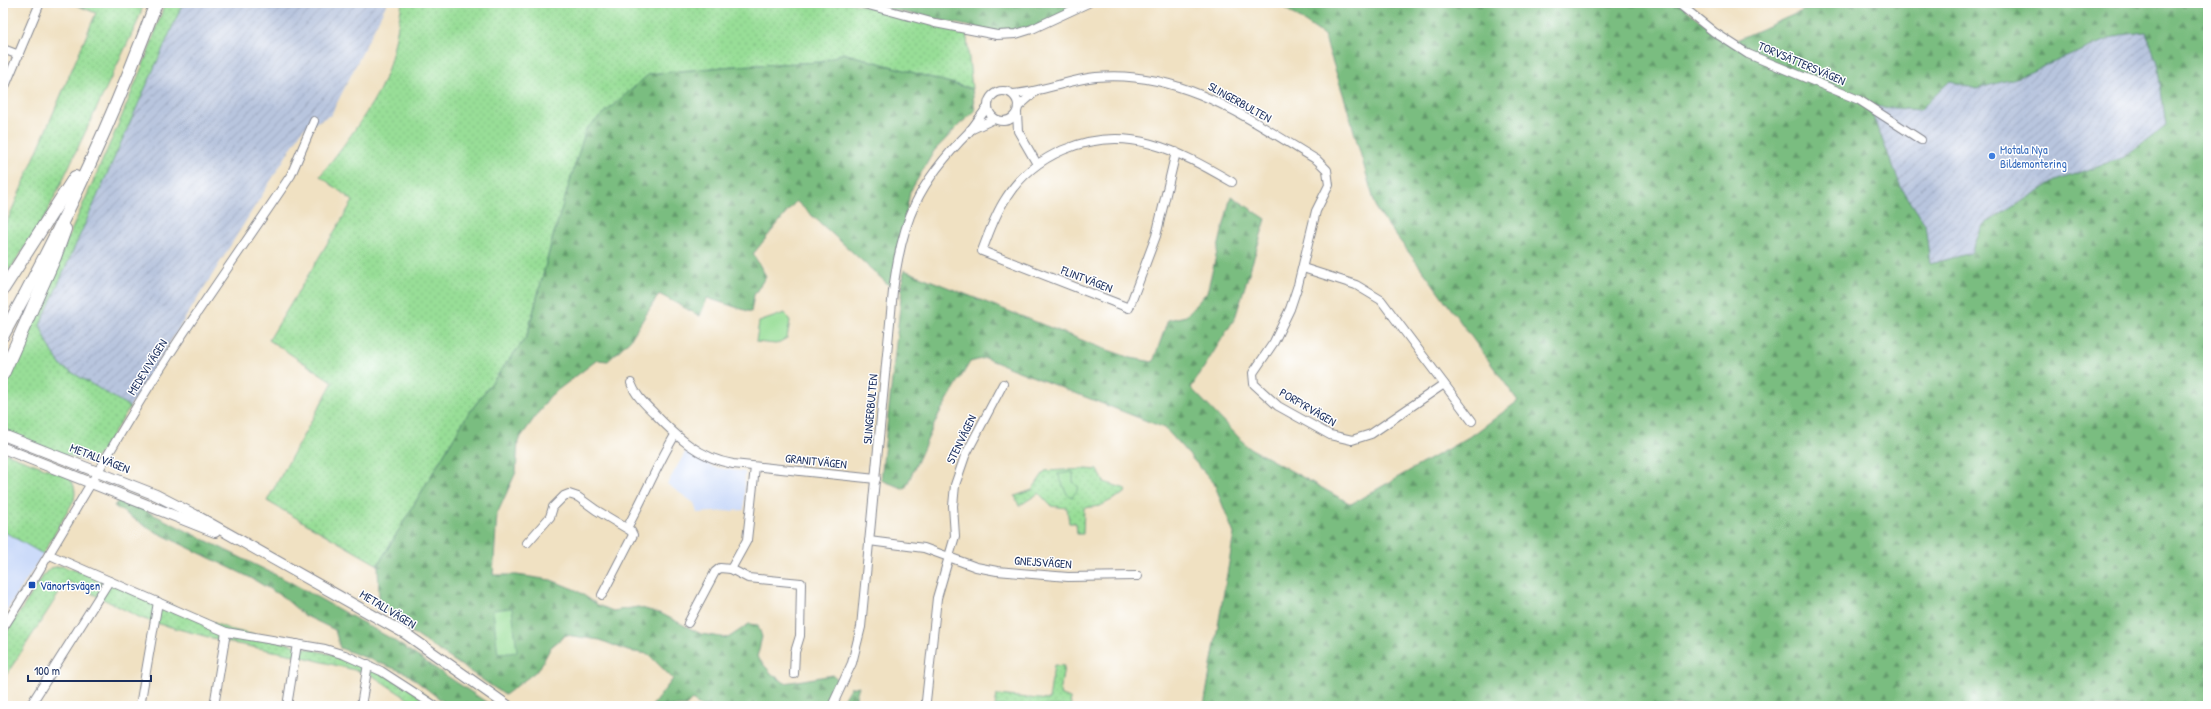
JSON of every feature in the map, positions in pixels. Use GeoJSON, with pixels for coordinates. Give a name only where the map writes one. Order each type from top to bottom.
{"type":"FeatureCollection","features":[{"type":"Feature","properties":{"kind":"highway"},"geometry":{"type":"LineString","coordinates":[[3,335],[28,289],[81,173],[150,3]]}},
{"type":"Feature","properties":{"kind":"highway"},"geometry":{"type":"LineString","coordinates":[[3,321],[24,287],[117,101],[156,3]]}},
{"type":"Feature","properties":{"kind":"highway"},"geometry":{"type":"LineString","coordinates":[[3,289],[81,173]]}},
{"type":"Feature","properties":{"kind":"highway"},"geometry":{"type":"LineString","coordinates":[[3,374],[55,257],[81,173]]}},
{"type":"Feature","properties":{"kind":"main road","name":"METALLVÄGEN"},"geometry":{"type":"LineString","coordinates":[[3,435],[156,495],[331,590],[406,634],[508,706]]}},
{"type":"Feature","properties":{"kind":"main road","name":"METALLVÄGEN"},"geometry":{"type":"LineString","coordinates":[[3,448],[248,545]]}},
{"type":"Feature","properties":{"kind":"street"},"geometry":{"type":"LineString","coordinates":[[3,92],[40,3]]}},
{"type":"Feature","properties":{"kind":"street"},"geometry":{"type":"LineString","coordinates":[[861,3],[942,24],[996,35],[1016,34],[1032,29],[1088,3]]}},
{"type":"Feature","properties":{"kind":"street","name":"TORVSÄTTERSVÄGEN"},"geometry":{"type":"LineString","coordinates":[[1678,3],[1714,32],[1743,51],[1859,100],[1921,140]]}},
{"type":"Feature","properties":{"kind":"street"},"geometry":{"type":"LineString","coordinates":[[3,49],[19,56]]}},
{"type":"Feature","properties":{"kind":"street","name":"SLINGERBULTEN"},"geometry":{"type":"LineString","coordinates":[[1013,94],[1036,92],[1056,85],[1097,77],[1131,77],[1164,82],[1197,91],[1215,100],[1310,156]]}},
{"type":"Feature","properties":{"kind":"street"},"geometry":{"type":"LineString","coordinates":[[1018,131],[1018,110],[1013,94],[1006,91],[996,93],[989,101],[989,113],[994,119],[1004,122],[1018,131],[1037,164]]}},
{"type":"Feature","properties":{"kind":"street","name":"SLINGERBULTEN"},"geometry":{"type":"LineString","coordinates":[[1018,110],[1036,92]]}},
{"type":"Feature","properties":{"kind":"street","name":"SLINGERBULTEN"},"geometry":{"type":"LineString","coordinates":[[832,706],[845,680],[856,646],[864,604],[893,290],[901,241],[917,200],[932,173],[950,150],[970,130],[988,108]]}},
{"type":"Feature","properties":{"kind":"street"},"geometry":{"type":"LineString","coordinates":[[1004,122],[1012,119],[1018,110]]}},
{"type":"Feature","properties":{"kind":"street","name":"SLINGERBULTEN"},"geometry":{"type":"LineString","coordinates":[[970,130],[994,119]]}},
{"type":"Feature","properties":{"kind":"street","name":"MEDEVIVÄGEN"},"geometry":{"type":"LineString","coordinates":[[3,628],[50,555],[98,471],[189,324],[284,187],[291,175],[314,121]]}},
{"type":"Feature","properties":{"kind":"street","name":"FLINTVÄGEN"},"geometry":{"type":"LineString","coordinates":[[1176,152],[1156,236],[1129,308],[982,251],[1006,198],[1018,182],[1037,164],[1079,144],[1113,138],[1141,140],[1176,152],[1232,182]]}},
{"type":"Feature","properties":{"kind":"street","name":"PORFYRVÄGEN"},"geometry":{"type":"LineString","coordinates":[[1310,156],[1323,165],[1330,179],[1327,190],[1316,211],[1295,298],[1285,321],[1252,375],[1254,384],[1267,398],[1330,435],[1352,440],[1361,438],[1377,430],[1444,384]]}},
{"type":"Feature","properties":{"kind":"street"},"geometry":{"type":"LineString","coordinates":[[1303,268],[1356,285],[1381,300],[1472,421]]}},
{"type":"Feature","properties":{"kind":"street","name":"GRANITVÄGEN"},"geometry":{"type":"LineString","coordinates":[[631,383],[637,394],[675,434],[692,448],[711,459],[755,467],[876,479]]}},
{"type":"Feature","properties":{"kind":"street","name":"STENVÄGEN"},"geometry":{"type":"LineString","coordinates":[[949,556],[955,536],[953,498],[958,472],[1003,384]]}},
{"type":"Feature","properties":{"kind":"street"},"geometry":{"type":"LineString","coordinates":[[627,528],[649,486],[652,474],[675,434]]}},
{"type":"Feature","properties":{"kind":"street"},"geometry":{"type":"LineString","coordinates":[[731,569],[747,540],[748,519],[755,467]]}},
{"type":"Feature","properties":{"kind":"street"},"geometry":{"type":"LineString","coordinates":[[527,543],[550,517],[553,507],[564,496],[569,494],[578,497],[596,510],[631,530],[633,535],[602,595]]}},
{"type":"Feature","properties":{"kind":"street","name":"GNEJSVÄGEN"},"geometry":{"type":"LineString","coordinates":[[869,541],[912,545],[949,556],[976,567],[997,571],[1068,576],[1138,576]]}},
{"type":"Feature","properties":{"kind":"street"},"geometry":{"type":"LineString","coordinates":[[50,555],[226,632],[325,649],[368,664],[398,681],[434,706]]}},
{"type":"Feature","properties":{"kind":"street"},"geometry":{"type":"LineString","coordinates":[[926,700],[937,598],[949,556]]}},
{"type":"Feature","properties":{"kind":"street"},"geometry":{"type":"LineString","coordinates":[[688,623],[714,572],[720,568],[731,569],[748,578],[801,583],[801,628],[795,652],[794,674]]}},
{"type":"Feature","properties":{"kind":"street"},"geometry":{"type":"LineString","coordinates":[[30,706],[109,581]]}},
{"type":"Feature","properties":{"kind":"street"},"geometry":{"type":"LineString","coordinates":[[140,706],[158,602]]}},
{"type":"Feature","properties":{"kind":"street"},"geometry":{"type":"LineString","coordinates":[[214,706],[226,632]]}},
{"type":"Feature","properties":{"kind":"street"},"geometry":{"type":"LineString","coordinates":[[287,706],[297,644]]}},
{"type":"Feature","properties":{"kind":"street"},"geometry":{"type":"LineString","coordinates":[[361,706],[368,664]]}},
{"type":"Feature","properties":{"kind":"shaded area"},"geometry":{"type":"Polygon","coordinates":[[[183,3],[387,3],[331,115],[303,129],[130,407],[61,366],[48,344],[40,325],[183,3]]]}},
{"type":"Feature","properties":{"kind":"shaded area"},"geometry":{"type":"Polygon","coordinates":[[[2146,32],[2157,63],[2166,125],[2124,157],[2055,181],[1983,225],[1971,253],[1930,264],[1925,224],[1901,187],[1869,106],[1920,110],[1950,81],[1976,89],[2016,78],[2119,35],[2146,32]]]}},
{"type":"Feature","properties":{"kind":"shaded area"},"geometry":{"type":"Polygon","coordinates":[[[686,451],[713,467],[745,472],[744,510],[697,513],[694,503],[667,484],[686,451]]]}},
{"type":"Feature","properties":{"kind":"shaded area"},"geometry":{"type":"Polygon","coordinates":[[[3,531],[43,554],[3,617],[3,531]]]}},
{"type":"Feature","properties":{"kind":"green space"},"geometry":{"type":"Polygon","coordinates":[[[71,3],[144,3],[137,23],[45,217],[3,280],[3,231],[96,13],[71,3]]]}},
{"type":"Feature","properties":{"kind":"green space"},"geometry":{"type":"Polygon","coordinates":[[[165,3],[183,3],[40,325],[48,344],[61,366],[130,407],[102,451],[95,458],[85,461],[56,452],[3,430],[3,385],[119,123],[149,50],[165,3]]]}},
{"type":"Feature","properties":{"kind":"green space"},"geometry":{"type":"Polygon","coordinates":[[[402,3],[851,3],[966,29],[972,89],[843,53],[822,62],[734,66],[649,74],[554,233],[527,336],[466,417],[378,565],[267,501],[333,382],[269,340],[353,201],[320,176],[358,124],[384,81],[391,60],[402,3]]]}},
{"type":"Feature","properties":{"kind":"green space"},"geometry":{"type":"Polygon","coordinates":[[[861,3],[1095,3],[1059,20],[1010,35],[861,3]]]}},
{"type":"Feature","properties":{"kind":"green space"},"geometry":{"type":"Polygon","coordinates":[[[1277,3],[1678,3],[1730,43],[1820,3],[2208,3],[2208,706],[1204,706],[1234,534],[1214,483],[1165,428],[985,358],[970,362],[939,414],[905,489],[881,480],[904,270],[1102,348],[1131,358],[1153,362],[1168,320],[1186,316],[1207,292],[1231,196],[1266,219],[1235,318],[1191,388],[1248,447],[1351,504],[1474,434],[1518,401],[1430,280],[1377,211],[1345,100],[1324,35],[1277,3]],[[2146,32],[2119,35],[2016,78],[1976,89],[1950,81],[1920,110],[1869,106],[1901,187],[1925,224],[1930,264],[1971,253],[1983,225],[2055,181],[2124,157],[2166,125],[2157,63],[2146,32]]]}},
{"type":"Feature","properties":{"kind":"green space"},"geometry":{"type":"Polygon","coordinates":[[[843,53],[972,89],[975,111],[934,151],[910,192],[892,288],[796,201],[753,254],[766,276],[754,295],[751,312],[707,298],[700,316],[659,294],[630,340],[608,361],[597,360],[550,396],[518,441],[516,472],[497,514],[493,575],[517,575],[551,580],[576,590],[598,605],[613,611],[638,607],[662,614],[701,634],[728,638],[749,624],[758,625],[762,637],[757,657],[772,674],[785,683],[833,675],[841,682],[825,706],[701,706],[692,700],[686,706],[652,706],[673,679],[648,654],[628,651],[600,640],[566,635],[551,647],[539,669],[505,695],[395,621],[379,597],[378,565],[466,417],[527,336],[554,233],[586,129],[649,74],[734,66],[822,62],[843,53]]]}},
{"type":"Feature","properties":{"kind":"green space"},"geometry":{"type":"Polygon","coordinates":[[[785,313],[790,321],[787,338],[776,344],[756,342],[759,322],[785,313]]]}},
{"type":"Feature","properties":{"kind":"green space"},"geometry":{"type":"Polygon","coordinates":[[[3,452],[68,477],[74,485],[74,500],[43,554],[3,531],[3,452]]]}},
{"type":"Feature","properties":{"kind":"green space"},"geometry":{"type":"Polygon","coordinates":[[[1086,469],[1098,470],[1104,482],[1126,489],[1125,493],[1100,506],[1084,508],[1083,534],[1077,534],[1076,523],[1069,523],[1067,508],[1051,506],[1039,493],[1019,506],[1015,496],[1032,490],[1045,471],[1086,469]]]}},
{"type":"Feature","properties":{"kind":"green space"},"geometry":{"type":"Polygon","coordinates":[[[1073,472],[1073,482],[1079,488],[1072,497],[1067,494],[1058,474],[1073,472]]]}},
{"type":"Feature","properties":{"kind":"green space"},"geometry":{"type":"Polygon","coordinates":[[[120,498],[290,582],[390,638],[492,706],[449,706],[406,673],[340,648],[335,630],[304,615],[283,597],[251,578],[150,529],[114,506],[120,498]]]}},
{"type":"Feature","properties":{"kind":"green space"},"geometry":{"type":"Polygon","coordinates":[[[61,566],[111,581],[229,629],[370,664],[401,678],[442,706],[419,706],[370,674],[299,656],[227,642],[141,618],[67,581],[3,680],[3,638],[45,573],[51,568],[61,566]]]}},
{"type":"Feature","properties":{"kind":"green space"},"geometry":{"type":"Polygon","coordinates":[[[512,608],[517,652],[498,654],[493,610],[512,608]]]}},
{"type":"Feature","properties":{"kind":"green space"},"geometry":{"type":"Polygon","coordinates":[[[1054,665],[1064,666],[1060,694],[1070,698],[1071,706],[995,706],[997,695],[1049,700],[1054,665]]]}},
{"type":"Feature","properties":{"kind":"green space"},"geometry":{"type":"Polygon","coordinates":[[[859,686],[856,696],[857,706],[839,706],[850,688],[859,686]]]}},
{"type":"Feature","properties":{"kind":"place","name":"Motala Nya Bildemontering"},"geometry":{"type":"Point","coordinates":[1992,156]}},
{"type":"Feature","properties":{"kind":"place","name":"Vänortsvägen"},"geometry":{"type":"Point","coordinates":[32,585]}}]}
